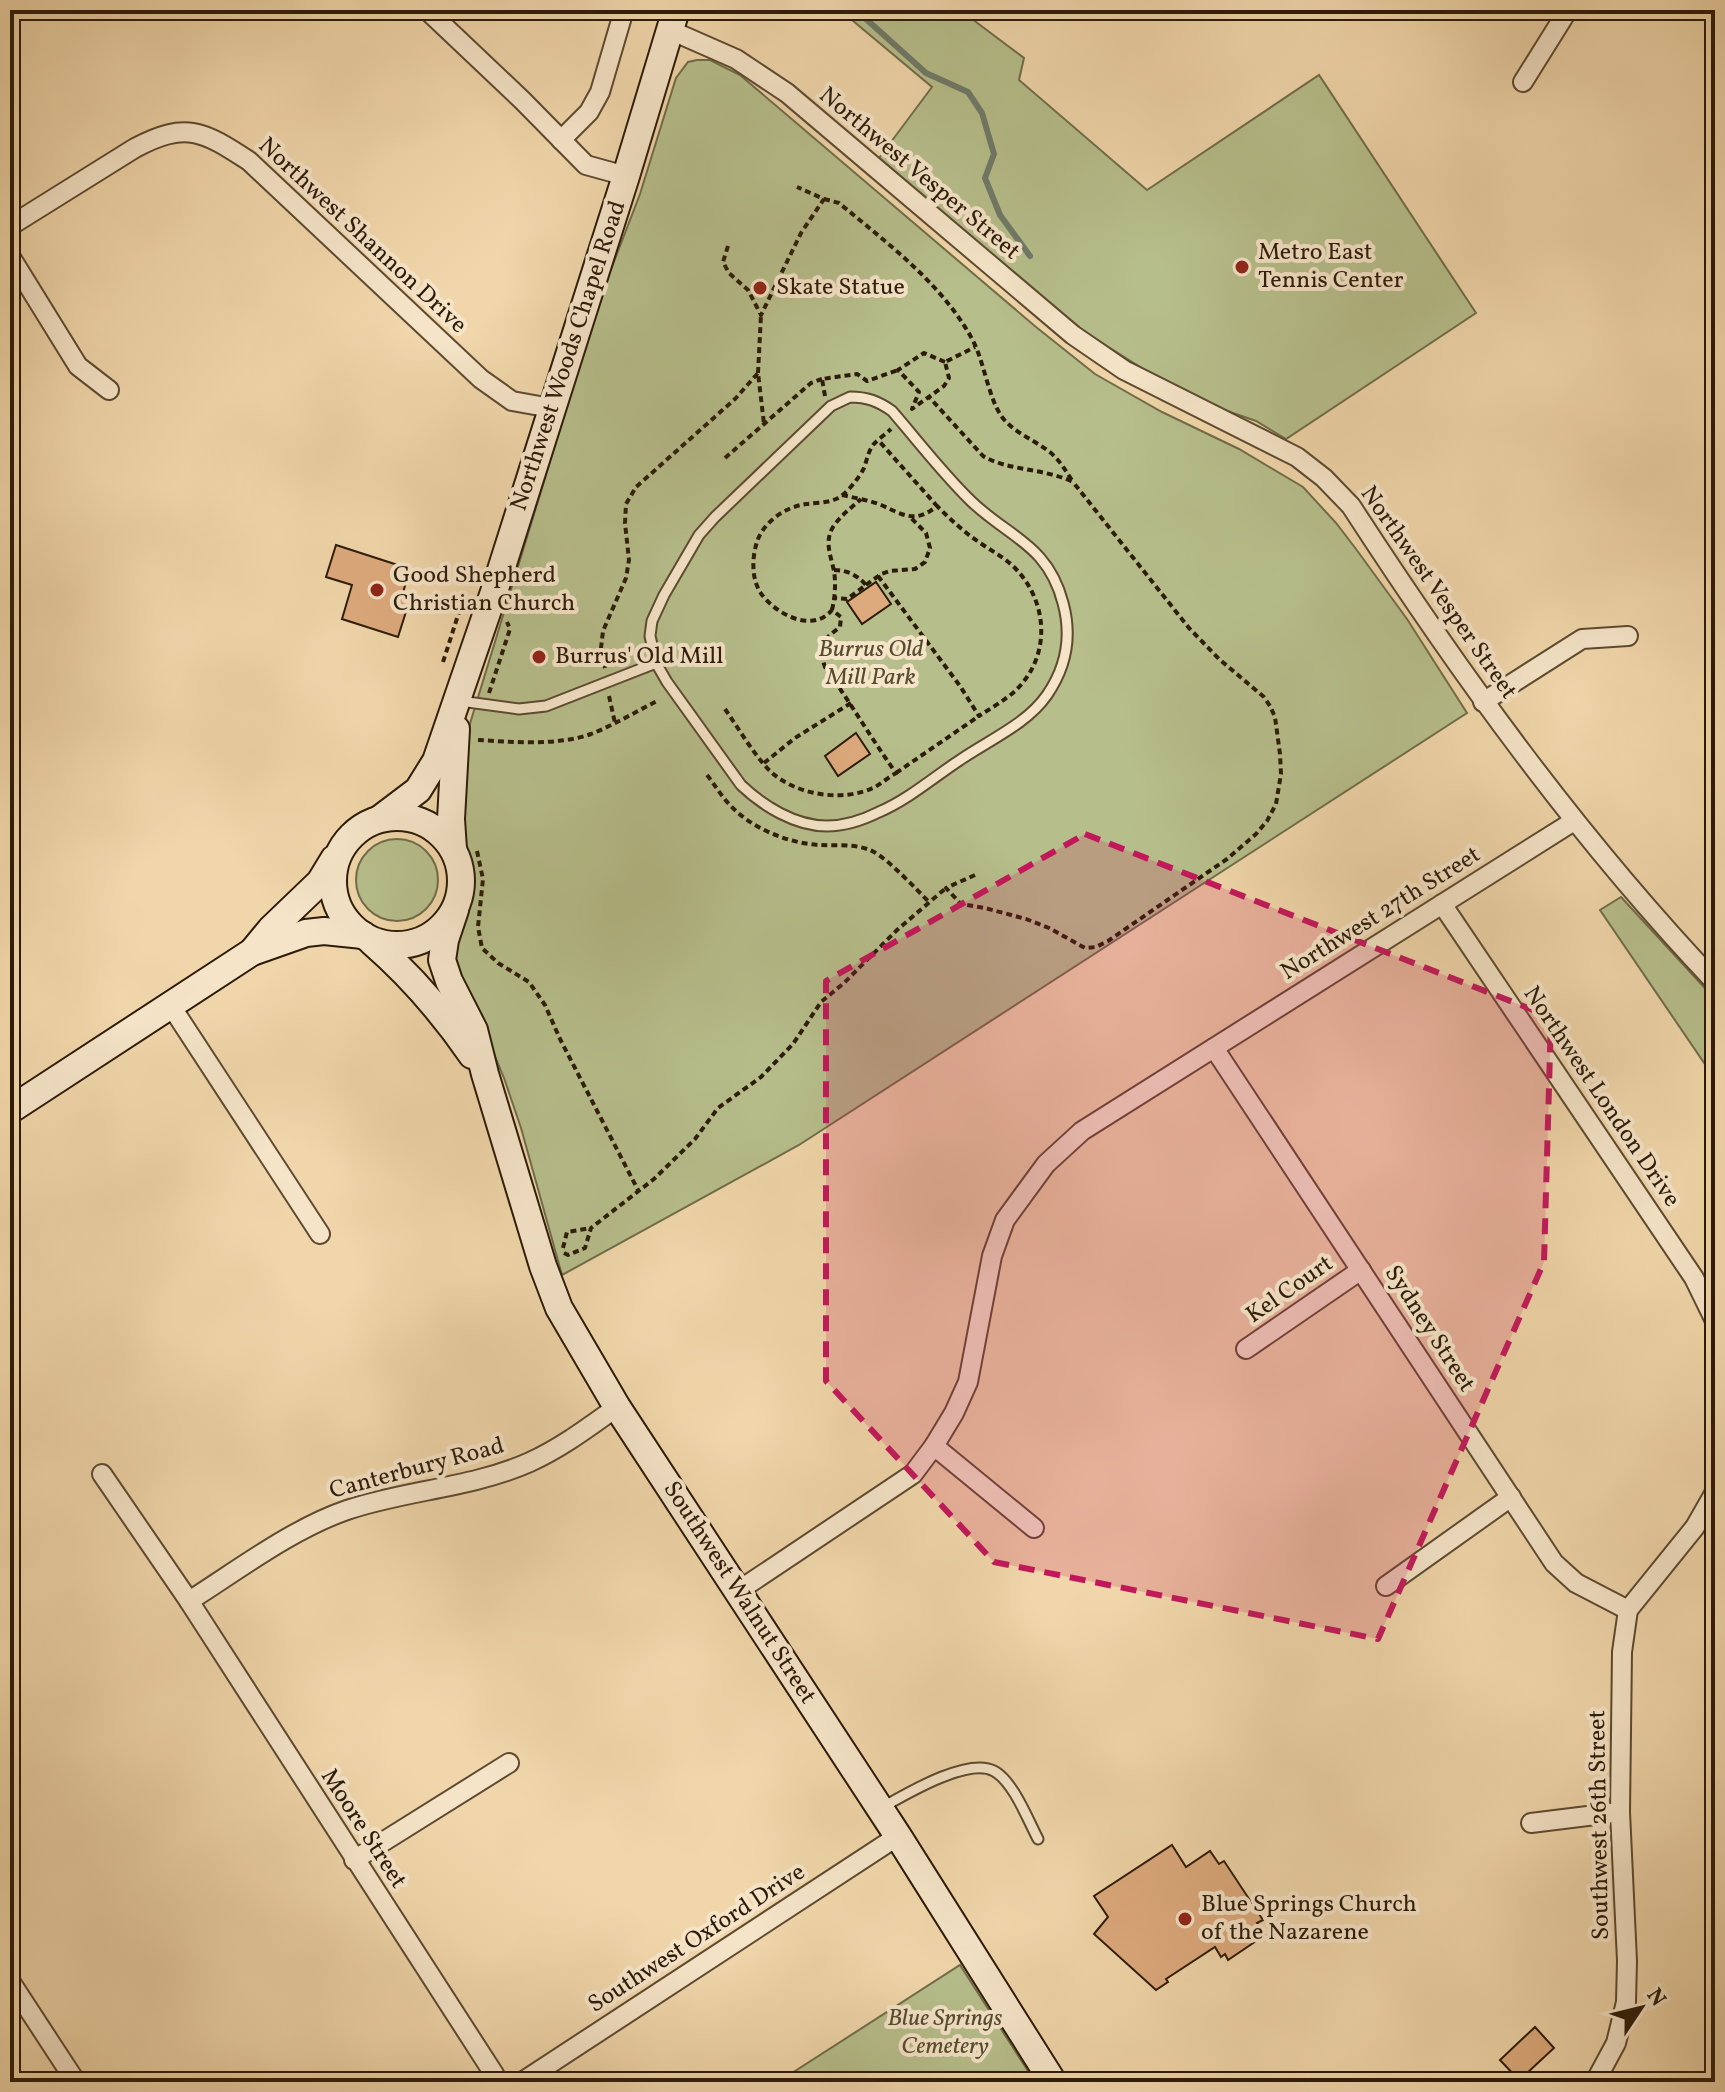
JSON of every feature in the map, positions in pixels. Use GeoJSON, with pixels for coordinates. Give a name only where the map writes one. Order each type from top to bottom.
{"type":"FeatureCollection","features":[{"type":"Feature","properties":{"kind":"main road","name":"Northwest Woods Chapel Road"},"geometry":{"type":"LineString","coordinates":[[381,818],[418,790],[436,761],[494,592],[673,20]]}},
{"type":"Feature","properties":{"kind":"main road","name":"Northwest Woods Chapel Road"},"geometry":{"type":"LineString","coordinates":[[457,700],[451,819],[465,848]]}},
{"type":"Feature","properties":{"kind":"main road"},"geometry":{"type":"LineString","coordinates":[[10,1110],[252,952],[306,933],[324,931],[405,944],[425,939],[442,927],[455,910],[461,890],[460,869],[465,848],[422,821],[402,816],[381,818],[362,827],[346,842],[320,882],[252,952]]}},
{"type":"Feature","properties":{"kind":"main road"},"geometry":{"type":"LineString","coordinates":[[346,842],[336,861],[333,882],[337,903],[348,921],[368,938]]}},
{"type":"Feature","properties":{"kind":"main road","name":"Southwest Walnut Street"},"geometry":{"type":"LineString","coordinates":[[455,910],[442,960],[474,1030],[543,1266],[559,1308],[617,1407],[898,1836],[1053,2082]]}},
{"type":"Feature","properties":{"kind":"main road","name":"Southwest Walnut Street"},"geometry":{"type":"LineString","coordinates":[[368,938],[429,999],[485,1074]]}},
{"type":"Feature","properties":{"kind":"street"},"geometry":{"type":"LineString","coordinates":[[427,10],[586,165],[626,176]]}},
{"type":"Feature","properties":{"kind":"street"},"geometry":{"type":"LineString","coordinates":[[561,140],[589,112],[600,92],[624,10]]}},
{"type":"Feature","properties":{"kind":"street"},"geometry":{"type":"LineString","coordinates":[[1523,82],[1568,10]]}},
{"type":"Feature","properties":{"kind":"street","name":"Northwest Vesper Street"},"geometry":{"type":"LineString","coordinates":[[673,20],[787,93],[1073,335],[1124,370],[1297,457],[1324,478],[1351,506],[1483,702],[1574,821],[1666,930],[1715,982]]}},
{"type":"Feature","properties":{"kind":"street","name":"Northwest Shannon Drive"},"geometry":{"type":"LineString","coordinates":[[10,226],[135,148],[156,137],[189,131],[220,142],[249,161],[481,379],[512,401],[551,408]]}},
{"type":"Feature","properties":{"kind":"street"},"geometry":{"type":"LineString","coordinates":[[10,256],[78,366],[109,390]]}},
{"type":"Feature","properties":{"kind":"street"},"geometry":{"type":"LineString","coordinates":[[1483,702],[1582,639],[1628,636]]}},
{"type":"Feature","properties":{"kind":"street","name":"Northwest 27th Street"},"geometry":{"type":"LineString","coordinates":[[738,1591],[913,1474],[934,1446],[968,1382],[992,1256],[1005,1220],[1046,1164],[1082,1131],[1574,821]]}},
{"type":"Feature","properties":{"kind":"street","name":"Northwest London Drive"},"geometry":{"type":"LineString","coordinates":[[1442,904],[1694,1278],[1715,1321]]}},
{"type":"Feature","properties":{"kind":"street"},"geometry":{"type":"LineString","coordinates":[[171,1006],[320,1234]]}},
{"type":"Feature","properties":{"kind":"street","name":"Sydney Street"},"geometry":{"type":"LineString","coordinates":[[1214,1048],[1554,1563],[1576,1583],[1628,1610]]}},
{"type":"Feature","properties":{"kind":"street","name":"Kel Court"},"geometry":{"type":"LineString","coordinates":[[1246,1349],[1361,1270]]}},
{"type":"Feature","properties":{"kind":"street","name":"Canterbury Road"},"geometry":{"type":"LineString","coordinates":[[189,1601],[298,1532],[323,1520],[348,1510],[500,1473],[529,1462],[565,1443],[617,1407]]}},
{"type":"Feature","properties":{"kind":"street"},"geometry":{"type":"LineString","coordinates":[[934,1446],[1034,1528]]}},
{"type":"Feature","properties":{"kind":"street","name":"Moore Street"},"geometry":{"type":"LineString","coordinates":[[102,1474],[189,1601],[498,2082]]}},
{"type":"Feature","properties":{"kind":"street"},"geometry":{"type":"LineString","coordinates":[[1628,1610],[1695,1527],[1715,1492]]}},
{"type":"Feature","properties":{"kind":"street"},"geometry":{"type":"LineString","coordinates":[[1386,1586],[1511,1497]]}},
{"type":"Feature","properties":{"kind":"street","name":"Southwest 26th Street"},"geometry":{"type":"LineString","coordinates":[[1595,2082],[1616,2043],[1626,2002],[1620,1812],[1622,1652],[1628,1610]]}},
{"type":"Feature","properties":{"kind":"street"},"geometry":{"type":"LineString","coordinates":[[354,1860],[509,1763]]}},
{"type":"Feature","properties":{"kind":"street"},"geometry":{"type":"LineString","coordinates":[[1531,1823],[1620,1812]]}},
{"type":"Feature","properties":{"kind":"street","name":"Southwest Oxford Drive"},"geometry":{"type":"LineString","coordinates":[[522,2082],[898,1836]]}},
{"type":"Feature","properties":{"kind":"street"},"geometry":{"type":"LineString","coordinates":[[10,1981],[76,2082]]}},
{"type":"Feature","properties":{"kind":"lane"},"geometry":{"type":"LineString","coordinates":[[850,397],[879,402],[892,411],[972,501],[1040,556],[1055,581],[1068,625],[1066,656],[1059,675],[1035,708],[904,800],[846,824],[825,826],[778,812],[756,799],[741,785],[656,663],[650,636],[652,621],[699,535],[831,406],[850,397]]}},
{"type":"Feature","properties":{"kind":"lane"},"geometry":{"type":"LineString","coordinates":[[457,700],[519,709],[546,706],[656,663]]}},
{"type":"Feature","properties":{"kind":"lane"},"geometry":{"type":"LineString","coordinates":[[880,1809],[946,1775],[972,1769],[993,1770],[1008,1784],[1038,1839]]}},
{"type":"Feature","properties":{"kind":"path"},"geometry":{"type":"LineString","coordinates":[[797,187],[839,203],[915,269],[947,302],[972,339],[1000,415],[1059,461],[1189,628],[1219,659],[1264,697],[1275,717],[1281,774],[1276,804],[1267,821],[1227,859],[1108,941],[1085,948],[1026,919],[961,904],[946,888]]}},
{"type":"Feature","properties":{"kind":"path"},"geometry":{"type":"LineString","coordinates":[[764,424],[758,373],[761,315],[801,233],[824,199]]}},
{"type":"Feature","properties":{"kind":"path"},"geometry":{"type":"LineString","coordinates":[[728,246],[723,262],[729,273],[748,290],[761,315]]}},
{"type":"Feature","properties":{"kind":"path"},"geometry":{"type":"LineString","coordinates":[[945,362],[949,378],[944,386],[912,409],[919,392],[898,370],[924,353],[945,362],[975,347]]}},
{"type":"Feature","properties":{"kind":"path"},"geometry":{"type":"LineString","coordinates":[[605,670],[601,648],[603,631],[626,578],[629,560],[626,504],[650,472],[701,431],[758,373]]}},
{"type":"Feature","properties":{"kind":"path"},"geometry":{"type":"LineString","coordinates":[[725,458],[811,383],[822,379]]}},
{"type":"Feature","properties":{"kind":"path"},"geometry":{"type":"LineString","coordinates":[[929,397],[983,456],[994,463],[1057,474],[1073,482]]}},
{"type":"Feature","properties":{"kind":"path"},"geometry":{"type":"LineString","coordinates":[[861,499],[840,519],[830,534],[829,554],[834,570],[835,598],[832,610],[815,622],[808,622],[775,607],[760,591],[753,568],[759,536],[765,527],[791,508],[826,502],[842,495],[861,473],[871,450],[893,427]]}},
{"type":"Feature","properties":{"kind":"path"},"geometry":{"type":"LineString","coordinates":[[725,709],[770,772],[792,787],[824,795],[841,795],[873,788],[896,773],[1015,691],[1034,667],[1041,644],[1040,615],[1032,591],[1015,568],[957,527],[879,440]]}},
{"type":"Feature","properties":{"kind":"path"},"geometry":{"type":"LineString","coordinates":[[842,495],[882,505],[911,517],[937,506]]}},
{"type":"Feature","properties":{"kind":"path"},"geometry":{"type":"LineString","coordinates":[[835,598],[847,599],[890,571],[921,566],[930,548],[926,533],[911,517]]}},
{"type":"Feature","properties":{"kind":"path"},"geometry":{"type":"LineString","coordinates":[[834,570],[850,573],[866,585]]}},
{"type":"Feature","properties":{"kind":"path"},"geometry":{"type":"LineString","coordinates":[[878,576],[979,716]]}},
{"type":"Feature","properties":{"kind":"path"},"geometry":{"type":"LineString","coordinates":[[832,610],[841,617],[842,622],[824,640],[821,653],[825,667],[896,773]]}},
{"type":"Feature","properties":{"kind":"path"},"geometry":{"type":"LineString","coordinates":[[494,679],[510,629]]}},
{"type":"Feature","properties":{"kind":"path"},"geometry":{"type":"LineString","coordinates":[[609,696],[615,723]]}},
{"type":"Feature","properties":{"kind":"path"},"geometry":{"type":"LineString","coordinates":[[478,740],[565,740],[590,735],[659,700]]}},
{"type":"Feature","properties":{"kind":"path"},"geometry":{"type":"LineString","coordinates":[[763,763],[795,738],[851,703]]}},
{"type":"Feature","properties":{"kind":"path"},"geometry":{"type":"LineString","coordinates":[[465,848],[483,879],[478,927],[482,948],[498,963],[529,982],[545,1005],[639,1192]]}},
{"type":"Feature","properties":{"kind":"path"},"geometry":{"type":"LineString","coordinates":[[591,1228],[585,1248],[568,1255],[560,1254],[567,1232],[591,1228],[639,1192],[695,1139],[718,1108],[761,1077],[793,1044],[821,1002],[897,930],[946,888],[975,875]]}},
{"type":"Feature","properties":{"kind":"highlighted area"},"geometry":{"type":"Polygon","coordinates":[[[1085,834],[1551,1017],[1544,1262],[1378,1639],[994,1562],[826,1381],[826,981],[1085,834]]]}},
{"type":"Feature","properties":{"kind":"green space","name":"Metro East Tennis Center"},"geometry":{"type":"Polygon","coordinates":[[[840,10],[960,10],[1024,58],[1019,80],[1147,190],[1319,75],[1476,313],[1286,439],[1256,421],[1213,406],[1148,372],[1080,329],[879,158],[932,87],[840,10]]]}},
{"type":"Feature","properties":{"kind":"green space","name":"Burrus Old Mill Park"},"geometry":{"type":"Polygon","coordinates":[[[710,60],[740,75],[1095,374],[1162,412],[1239,449],[1303,487],[1336,523],[1407,619],[1467,713],[799,1145],[562,1275],[504,1078],[453,970],[467,875],[459,829],[465,740],[600,298],[640,194],[676,78],[688,62],[710,60]]]}},
{"type":"Feature","properties":{"kind":"green space"},"geometry":{"type":"Polygon","coordinates":[[[397,839],[413,842],[426,851],[435,864],[438,880],[435,896],[426,909],[413,918],[397,921],[381,918],[368,909],[359,896],[356,880],[359,864],[368,851],[381,842],[397,839]]]}},
{"type":"Feature","properties":{"kind":"green space"},"geometry":{"type":"Polygon","coordinates":[[[1621,897],[1715,999],[1715,1079],[1600,910],[1621,897]]]}},
{"type":"Feature","properties":{"kind":"green space","name":"Blue Springs Cemetery"},"geometry":{"type":"Polygon","coordinates":[[[960,1965],[1035,2082],[778,2082],[960,1965]]]}},
{"type":"Feature","properties":{"kind":"building","name":"Good Shepherd Christian Church"},"geometry":{"type":"Polygon","coordinates":[[[336,545],[410,569],[402,596],[410,599],[398,637],[342,619],[352,585],[326,577],[336,545]]]}},
{"type":"Feature","properties":{"kind":"building"},"geometry":{"type":"Polygon","coordinates":[[[876,582],[891,604],[862,624],[847,602],[876,582]]]}},
{"type":"Feature","properties":{"kind":"building"},"geometry":{"type":"Polygon","coordinates":[[[856,733],[870,754],[838,776],[825,756],[856,733]]]}},
{"type":"Feature","properties":{"kind":"building","name":"Blue Springs Church of the Nazarene"},"geometry":{"type":"Polygon","coordinates":[[[1172,1845],[1186,1867],[1210,1851],[1219,1864],[1224,1861],[1263,1920],[1257,1923],[1265,1935],[1228,1960],[1225,1954],[1221,1957],[1215,1947],[1166,1979],[1168,1982],[1156,1990],[1094,1934],[1108,1917],[1094,1896],[1172,1845]]]}},
{"type":"Feature","properties":{"kind":"building"},"geometry":{"type":"Polygon","coordinates":[[[1535,2027],[1554,2048],[1526,2074],[1523,2072],[1517,2078],[1500,2060],[1535,2027]]]}},
{"type":"Feature","properties":{"kind":"waterway"},"geometry":{"type":"LineString","coordinates":[[856,10],[926,73],[968,92],[982,113],[994,154],[985,178],[1000,215],[1030,256]]}},
{"type":"Feature","properties":{"kind":"place","name":"Metro East Tennis Center"},"geometry":{"type":"Point","coordinates":[1242,267]}},
{"type":"Feature","properties":{"kind":"place","name":"Skate Statue"},"geometry":{"type":"Point","coordinates":[760,288]}},
{"type":"Feature","properties":{"kind":"place","name":"Good Shepherd Christian Church"},"geometry":{"type":"Point","coordinates":[377,590]}},
{"type":"Feature","properties":{"kind":"place","name":"Burrus' Old Mill"},"geometry":{"type":"Point","coordinates":[539,657]}},
{"type":"Feature","properties":{"kind":"place","name":"Blue Springs Church of the Nazarene"},"geometry":{"type":"Point","coordinates":[1185,1919]}}]}
